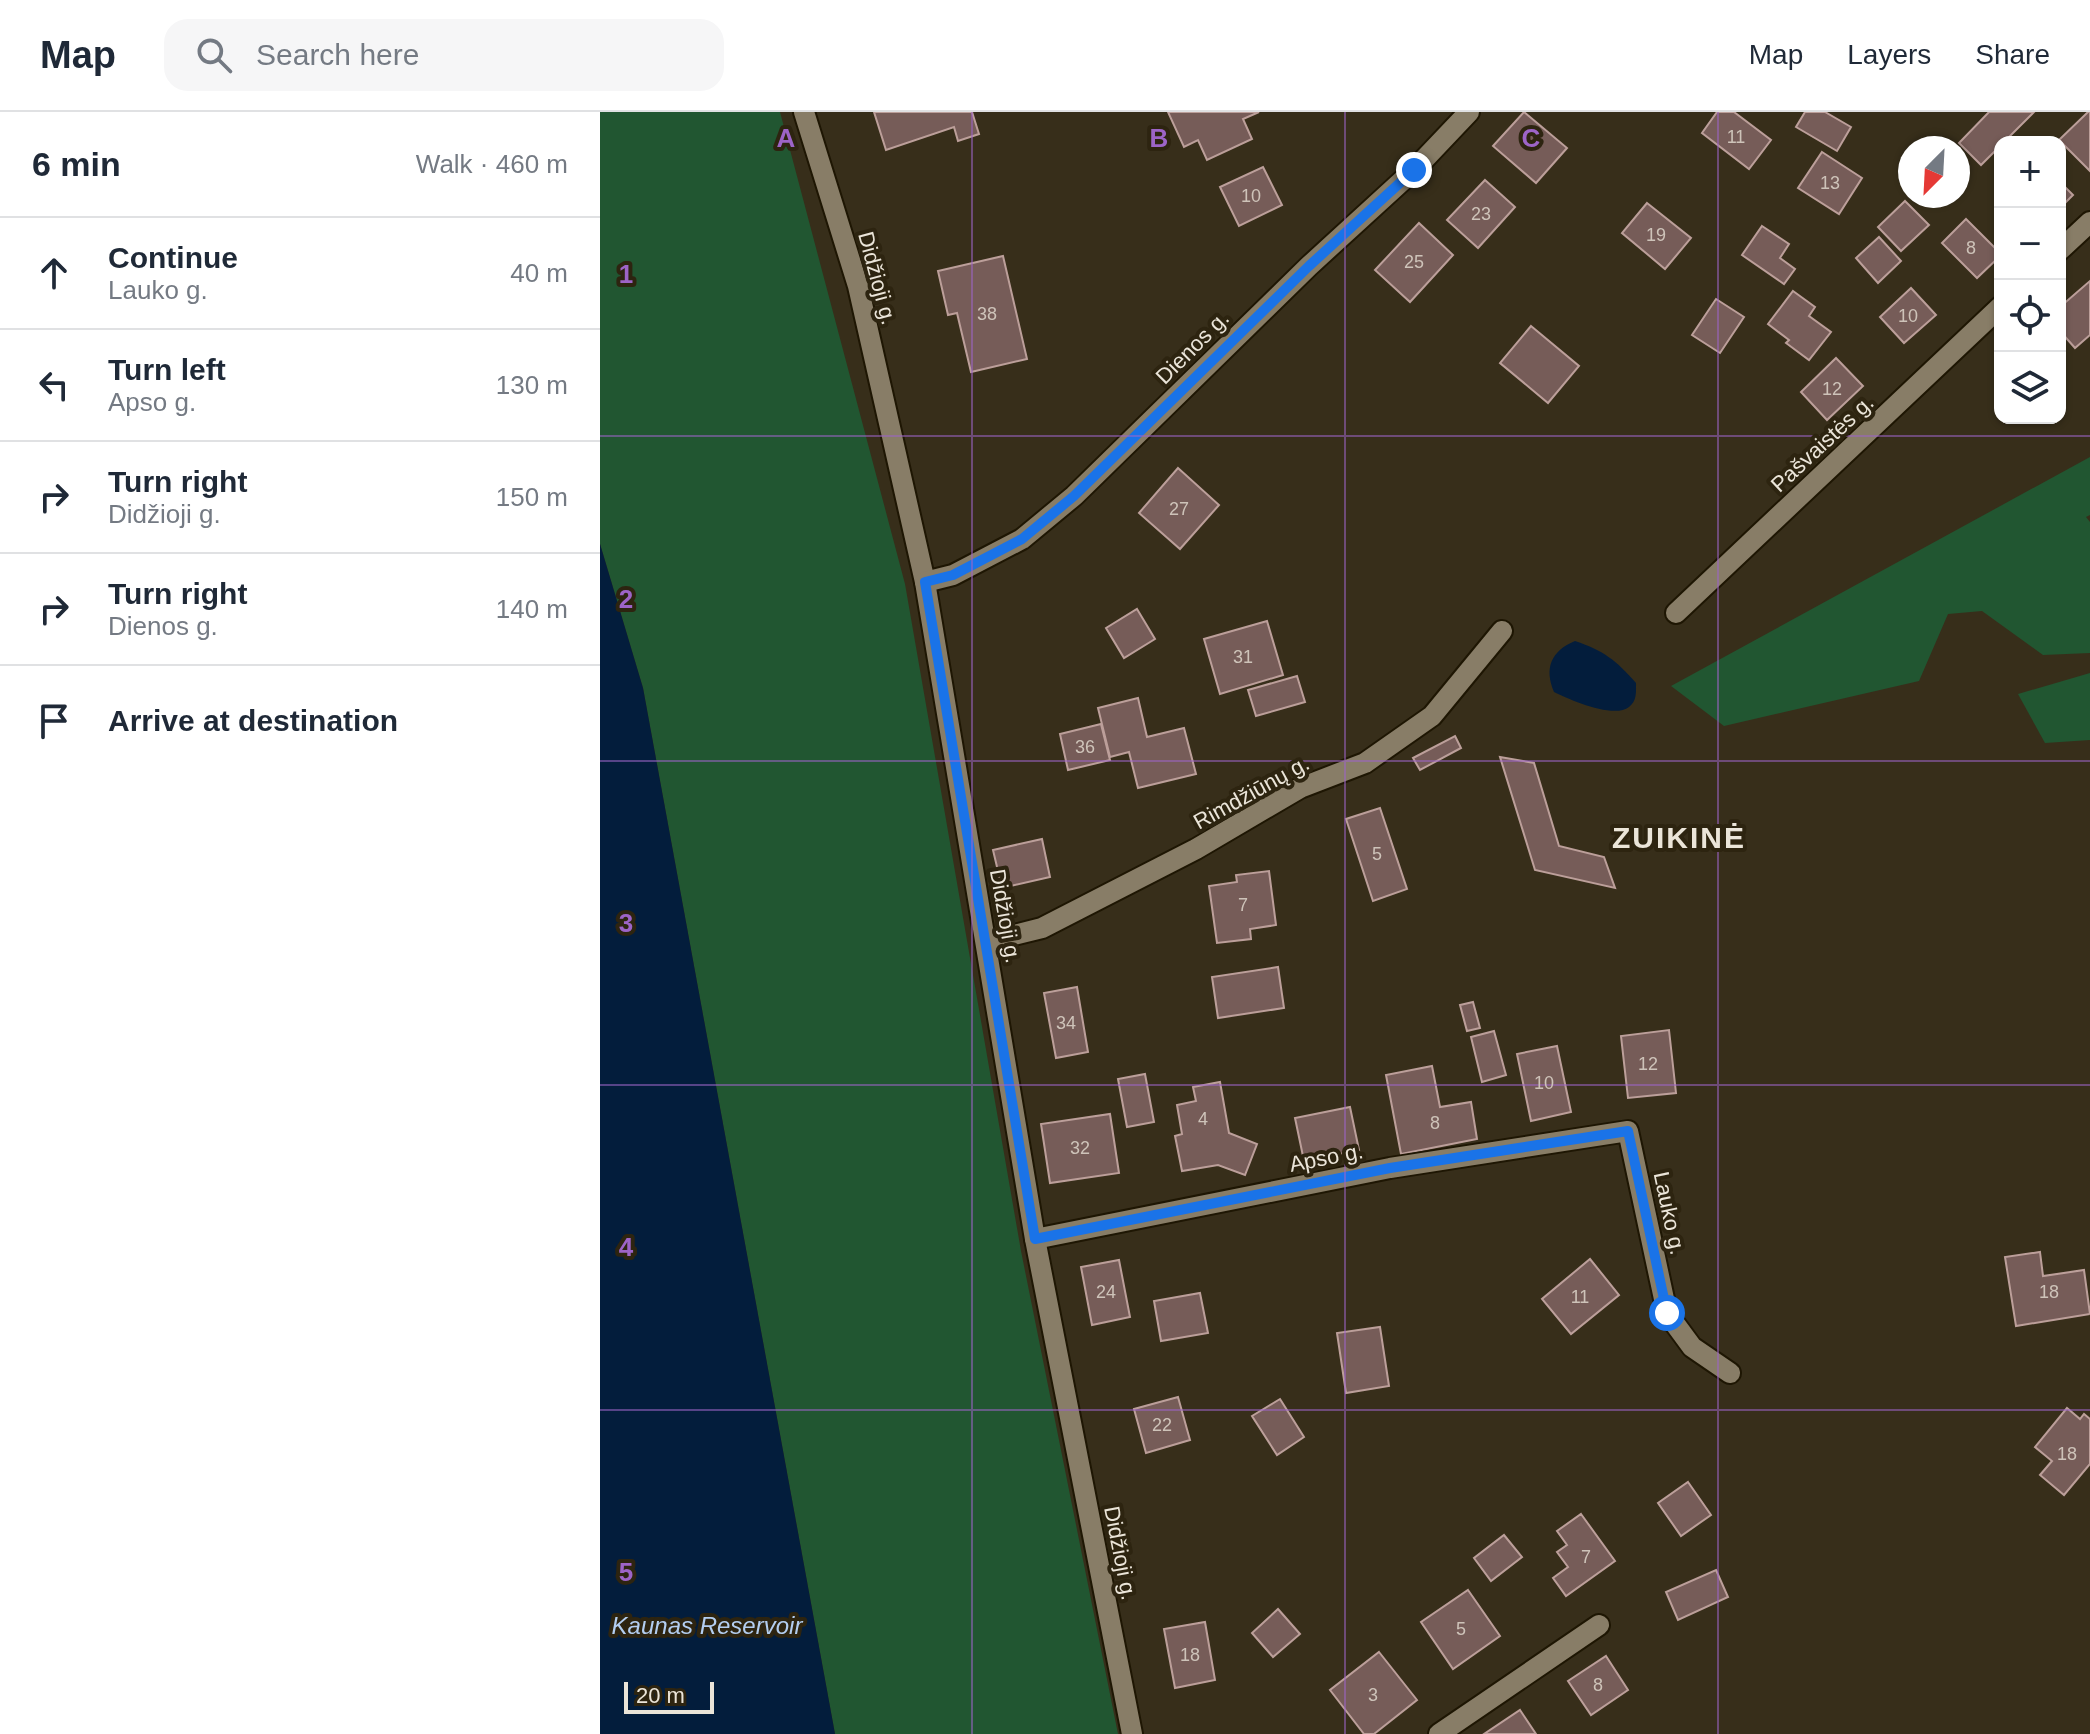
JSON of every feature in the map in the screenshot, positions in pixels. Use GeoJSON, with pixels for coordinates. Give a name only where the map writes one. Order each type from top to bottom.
{"type":"FeatureCollection","features":[{"type":"Feature","properties":{"kind":"street","name":"Didžioji g."},"geometry":{"type":"LineString","coordinates":[[804,112],[858,286],[925,582],[1035,1239],[1132,1734]]}},
{"type":"Feature","properties":{"kind":"street","name":"Dienos g."},"geometry":{"type":"LineString","coordinates":[[925,582],[953,575],[1022,539],[1074,496],[1309,266],[1414,170],[1469,112]]}},
{"type":"Feature","properties":{"kind":"street"},"geometry":{"type":"LineString","coordinates":[[2066,244],[2090,222]]}},
{"type":"Feature","properties":{"kind":"street","name":"Pašvaistės g."},"geometry":{"type":"LineString","coordinates":[[1676,613],[1994,313]]}},
{"type":"Feature","properties":{"kind":"street","name":"Rimdžiūnų g."},"geometry":{"type":"LineString","coordinates":[[986,942],[1042,928],[1196,849],[1300,788],[1365,763],[1432,716],[1502,631]]}},
{"type":"Feature","properties":{"kind":"street","name":"Apso g."},"geometry":{"type":"LineString","coordinates":[[1035,1239],[1390,1168],[1628,1131]]}},
{"type":"Feature","properties":{"kind":"street","name":"Lauko g."},"geometry":{"type":"LineString","coordinates":[[1628,1131],[1667,1313],[1692,1347],[1730,1373]]}},
{"type":"Feature","properties":{"kind":"street"},"geometry":{"type":"LineString","coordinates":[[1439,1734],[1599,1625]]}},
{"type":"Feature","properties":{"kind":"green space"},"geometry":{"type":"Polygon","coordinates":[[[600,112],[780,112],[905,584],[1021,1251],[1118,1734],[835,1734],[643,688],[600,544],[600,112]]]}},
{"type":"Feature","properties":{"kind":"green space"},"geometry":{"type":"Polygon","coordinates":[[[2090,457],[2090,515],[2086,517],[2090,522],[2090,653],[2043,655],[1982,611],[1948,614],[1919,681],[1724,726],[1671,686],[2090,457]]]}},
{"type":"Feature","properties":{"kind":"green space"},"geometry":{"type":"Polygon","coordinates":[[[2090,673],[2090,740],[2045,743],[2018,694],[2090,673]]]}},
{"type":"Feature","properties":{"kind":"water","name":"Kaunas Reservoir"},"geometry":{"type":"Polygon","coordinates":[[[600,544],[643,688],[835,1734],[600,1734],[600,544]]]}},
{"type":"Feature","properties":{"kind":"water"},"geometry":{"type":"Polygon","coordinates":[[[1575,641],[1609,657],[1636,683],[1632,705],[1622,710],[1603,710],[1554,692],[1550,675],[1552,661],[1560,650],[1575,641]]]}},
{"type":"Feature","properties":{"kind":"building"},"geometry":{"type":"Polygon","coordinates":[[[874,112],[972,112],[979,134],[958,141],[954,127],[886,150],[874,112]]]}},
{"type":"Feature","properties":{"kind":"building"},"geometry":{"type":"Polygon","coordinates":[[[1168,112],[1259,112],[1243,119],[1252,139],[1207,160],[1198,140],[1184,147],[1168,112]]]}},
{"type":"Feature","properties":{"kind":"building"},"geometry":{"type":"Polygon","coordinates":[[[1524,112],[1567,148],[1536,183],[1493,146],[1524,112]]]}},
{"type":"Feature","properties":{"kind":"building"},"geometry":{"type":"Polygon","coordinates":[[[1717,112],[1734,112],[1771,140],[1749,169],[1702,133],[1717,112]]]}},
{"type":"Feature","properties":{"kind":"building"},"geometry":{"type":"Polygon","coordinates":[[[1805,112],[1825,112],[1851,127],[1837,151],[1796,127],[1805,112]]]}},
{"type":"Feature","properties":{"kind":"building"},"geometry":{"type":"Polygon","coordinates":[[[1989,112],[2034,112],[2010,136],[1994,136],[1994,152],[1981,165],[1970,154],[1970,136],[1966,136],[1989,112]]]}},
{"type":"Feature","properties":{"kind":"building"},"geometry":{"type":"Polygon","coordinates":[[[2090,112],[2090,171],[2066,147],[2066,136],[2063,136],[2090,112]]]}},
{"type":"Feature","properties":{"kind":"building"},"geometry":{"type":"Polygon","coordinates":[[[1822,152],[1862,178],[1839,214],[1798,188],[1822,152]]]}},
{"type":"Feature","properties":{"kind":"building"},"geometry":{"type":"Polygon","coordinates":[[[1263,167],[1282,205],[1239,226],[1220,187],[1263,167]]]}},
{"type":"Feature","properties":{"kind":"building"},"geometry":{"type":"Polygon","coordinates":[[[1485,180],[1515,207],[1478,248],[1447,220],[1485,180]]]}},
{"type":"Feature","properties":{"kind":"building"},"geometry":{"type":"Polygon","coordinates":[[[2066,188],[2073,195],[2066,202],[2066,188]]]}},
{"type":"Feature","properties":{"kind":"building"},"geometry":{"type":"Polygon","coordinates":[[[1647,203],[1691,238],[1665,269],[1622,233],[1647,203]]]}},
{"type":"Feature","properties":{"kind":"building"},"geometry":{"type":"Polygon","coordinates":[[[1898,208],[1912,208],[1929,225],[1901,251],[1878,227],[1898,208]]]}},
{"type":"Feature","properties":{"kind":"building"},"geometry":{"type":"Polygon","coordinates":[[[1966,219],[1994,247],[1994,262],[1977,278],[1942,243],[1966,219]]]}},
{"type":"Feature","properties":{"kind":"building"},"geometry":{"type":"Polygon","coordinates":[[[1419,223],[1453,255],[1410,302],[1375,270],[1419,223]]]}},
{"type":"Feature","properties":{"kind":"building"},"geometry":{"type":"Polygon","coordinates":[[[1762,226],[1789,244],[1780,258],[1795,269],[1784,284],[1742,255],[1762,226]]]}},
{"type":"Feature","properties":{"kind":"building"},"geometry":{"type":"Polygon","coordinates":[[[1879,237],[1901,261],[1878,283],[1856,258],[1879,237]]]}},
{"type":"Feature","properties":{"kind":"building"},"geometry":{"type":"Polygon","coordinates":[[[1003,256],[1027,359],[971,372],[957,313],[948,315],[938,271],[1003,256]]]}},
{"type":"Feature","properties":{"kind":"building"},"geometry":{"type":"Polygon","coordinates":[[[2090,281],[2090,335],[2075,348],[2066,338],[2066,302],[2090,281]]]}},
{"type":"Feature","properties":{"kind":"building"},"geometry":{"type":"Polygon","coordinates":[[[1911,288],[1936,315],[1904,343],[1880,317],[1911,288]]]}},
{"type":"Feature","properties":{"kind":"building"},"geometry":{"type":"Polygon","coordinates":[[[1793,291],[1815,307],[1809,316],[1831,332],[1809,360],[1786,343],[1789,340],[1768,324],[1793,291]]]}},
{"type":"Feature","properties":{"kind":"building"},"geometry":{"type":"Polygon","coordinates":[[[1716,299],[1744,317],[1720,353],[1692,335],[1716,299]]]}},
{"type":"Feature","properties":{"kind":"building"},"geometry":{"type":"Polygon","coordinates":[[[1531,326],[1579,366],[1548,403],[1500,363],[1531,326]]]}},
{"type":"Feature","properties":{"kind":"building"},"geometry":{"type":"Polygon","coordinates":[[[1836,358],[1863,386],[1827,420],[1801,392],[1836,358]]]}},
{"type":"Feature","properties":{"kind":"building"},"geometry":{"type":"Polygon","coordinates":[[[1178,468],[1219,505],[1180,549],[1139,513],[1178,468]]]}},
{"type":"Feature","properties":{"kind":"building"},"geometry":{"type":"Polygon","coordinates":[[[1137,609],[1155,639],[1124,658],[1106,628],[1137,609]]]}},
{"type":"Feature","properties":{"kind":"building"},"geometry":{"type":"Polygon","coordinates":[[[1267,621],[1283,675],[1220,694],[1204,639],[1267,621]]]}},
{"type":"Feature","properties":{"kind":"building"},"geometry":{"type":"Polygon","coordinates":[[[1297,676],[1305,702],[1256,716],[1248,690],[1297,676]]]}},
{"type":"Feature","properties":{"kind":"building"},"geometry":{"type":"Polygon","coordinates":[[[1138,698],[1147,737],[1184,728],[1196,774],[1138,788],[1129,752],[1110,757],[1098,708],[1138,698]]]}},
{"type":"Feature","properties":{"kind":"building"},"geometry":{"type":"Polygon","coordinates":[[[1101,724],[1110,760],[1068,770],[1060,734],[1101,724]]]}},
{"type":"Feature","properties":{"kind":"building"},"geometry":{"type":"Polygon","coordinates":[[[1455,736],[1461,748],[1420,770],[1413,758],[1455,736]]]}},
{"type":"Feature","properties":{"kind":"building"},"geometry":{"type":"Polygon","coordinates":[[[1500,757],[1534,763],[1559,846],[1604,857],[1615,888],[1535,870],[1500,757]]]}},
{"type":"Feature","properties":{"kind":"building"},"geometry":{"type":"Polygon","coordinates":[[[1380,808],[1407,889],[1373,901],[1346,819],[1380,808]]]}},
{"type":"Feature","properties":{"kind":"building"},"geometry":{"type":"Polygon","coordinates":[[[1042,839],[1050,877],[1002,888],[993,850],[1042,839]]]}},
{"type":"Feature","properties":{"kind":"building"},"geometry":{"type":"Polygon","coordinates":[[[1269,871],[1276,925],[1250,929],[1251,939],[1217,943],[1209,886],[1237,882],[1236,875],[1269,871]]]}},
{"type":"Feature","properties":{"kind":"building"},"geometry":{"type":"Polygon","coordinates":[[[1278,967],[1284,1008],[1218,1018],[1212,977],[1278,967]]]}},
{"type":"Feature","properties":{"kind":"building"},"geometry":{"type":"Polygon","coordinates":[[[1077,987],[1088,1052],[1056,1058],[1044,993],[1077,987]]]}},
{"type":"Feature","properties":{"kind":"building"},"geometry":{"type":"Polygon","coordinates":[[[1473,1002],[1480,1028],[1467,1031],[1460,1005],[1473,1002]]]}},
{"type":"Feature","properties":{"kind":"building"},"geometry":{"type":"Polygon","coordinates":[[[1669,1030],[1676,1093],[1628,1098],[1621,1036],[1669,1030]]]}},
{"type":"Feature","properties":{"kind":"building"},"geometry":{"type":"Polygon","coordinates":[[[1494,1031],[1506,1075],[1482,1082],[1471,1037],[1494,1031]]]}},
{"type":"Feature","properties":{"kind":"building"},"geometry":{"type":"Polygon","coordinates":[[[1557,1046],[1571,1112],[1531,1121],[1517,1054],[1557,1046]]]}},
{"type":"Feature","properties":{"kind":"building"},"geometry":{"type":"Polygon","coordinates":[[[1432,1066],[1440,1107],[1471,1102],[1477,1139],[1401,1154],[1386,1075],[1432,1066]]]}},
{"type":"Feature","properties":{"kind":"building"},"geometry":{"type":"Polygon","coordinates":[[[1145,1074],[1154,1122],[1127,1127],[1118,1079],[1145,1074]]]}},
{"type":"Feature","properties":{"kind":"building"},"geometry":{"type":"Polygon","coordinates":[[[1220,1082],[1229,1133],[1257,1144],[1245,1175],[1218,1165],[1182,1171],[1175,1136],[1182,1134],[1177,1105],[1196,1101],[1193,1087],[1220,1082]]]}},
{"type":"Feature","properties":{"kind":"building"},"geometry":{"type":"Polygon","coordinates":[[[1350,1107],[1359,1150],[1304,1161],[1295,1118],[1350,1107]]]}},
{"type":"Feature","properties":{"kind":"building"},"geometry":{"type":"Polygon","coordinates":[[[1110,1114],[1119,1173],[1050,1183],[1041,1124],[1110,1114]]]}},
{"type":"Feature","properties":{"kind":"building"},"geometry":{"type":"Polygon","coordinates":[[[2040,1252],[2043,1276],[2084,1270],[2090,1314],[2016,1326],[2005,1257],[2040,1252]]]}},
{"type":"Feature","properties":{"kind":"building"},"geometry":{"type":"Polygon","coordinates":[[[1590,1259],[1619,1295],[1571,1334],[1542,1299],[1590,1259]]]}},
{"type":"Feature","properties":{"kind":"building"},"geometry":{"type":"Polygon","coordinates":[[[1119,1260],[1130,1317],[1092,1325],[1081,1267],[1119,1260]]]}},
{"type":"Feature","properties":{"kind":"building"},"geometry":{"type":"Polygon","coordinates":[[[1200,1293],[1208,1333],[1161,1341],[1154,1301],[1200,1293]]]}},
{"type":"Feature","properties":{"kind":"building"},"geometry":{"type":"Polygon","coordinates":[[[1380,1327],[1389,1386],[1346,1393],[1337,1333],[1380,1327]]]}},
{"type":"Feature","properties":{"kind":"building"},"geometry":{"type":"Polygon","coordinates":[[[1178,1397],[1190,1440],[1146,1453],[1134,1409],[1178,1397]]]}},
{"type":"Feature","properties":{"kind":"building"},"geometry":{"type":"Polygon","coordinates":[[[1280,1399],[1304,1437],[1277,1455],[1252,1416],[1280,1399]]]}},
{"type":"Feature","properties":{"kind":"building"},"geometry":{"type":"Polygon","coordinates":[[[2067,1408],[2080,1419],[2084,1414],[2090,1419],[2090,1464],[2064,1495],[2040,1475],[2052,1461],[2035,1447],[2067,1408]]]}},
{"type":"Feature","properties":{"kind":"building"},"geometry":{"type":"Polygon","coordinates":[[[1688,1482],[1711,1515],[1681,1536],[1658,1503],[1688,1482]]]}},
{"type":"Feature","properties":{"kind":"building"},"geometry":{"type":"Polygon","coordinates":[[[1581,1514],[1615,1561],[1566,1596],[1553,1578],[1568,1567],[1557,1552],[1567,1545],[1557,1531],[1581,1514]]]}},
{"type":"Feature","properties":{"kind":"building"},"geometry":{"type":"Polygon","coordinates":[[[1504,1535],[1522,1557],[1491,1581],[1474,1558],[1504,1535]]]}},
{"type":"Feature","properties":{"kind":"building"},"geometry":{"type":"Polygon","coordinates":[[[1716,1570],[1728,1597],[1678,1620],[1666,1592],[1716,1570]]]}},
{"type":"Feature","properties":{"kind":"building"},"geometry":{"type":"Polygon","coordinates":[[[1468,1590],[1500,1636],[1453,1669],[1421,1622],[1468,1590]]]}},
{"type":"Feature","properties":{"kind":"building"},"geometry":{"type":"Polygon","coordinates":[[[1278,1609],[1300,1634],[1273,1657],[1252,1633],[1278,1609]]]}},
{"type":"Feature","properties":{"kind":"building"},"geometry":{"type":"Polygon","coordinates":[[[1205,1622],[1215,1680],[1175,1688],[1164,1629],[1205,1622]]]}},
{"type":"Feature","properties":{"kind":"building"},"geometry":{"type":"Polygon","coordinates":[[[1379,1652],[1417,1700],[1374,1734],[1364,1734],[1330,1690],[1379,1652]]]}},
{"type":"Feature","properties":{"kind":"building"},"geometry":{"type":"Polygon","coordinates":[[[1606,1656],[1628,1690],[1591,1715],[1568,1681],[1606,1656]]]}},
{"type":"Feature","properties":{"kind":"building"},"geometry":{"type":"Polygon","coordinates":[[[1520,1710],[1536,1734],[1484,1734],[1520,1710]]]}},
{"type":"Feature","properties":{"kind":"district","name":"ZUIKINĖ"},"geometry":{"type":"Point","coordinates":[1679,838]}},
{"type":"Feature","properties":{"kind":"route"},"geometry":{"type":"LineString","coordinates":[[1414,170],[1309,266],[1074,496],[1022,539],[953,575],[925,582],[1035,1239],[1390,1168],[1628,1131],[1667,1313]]}}]}
